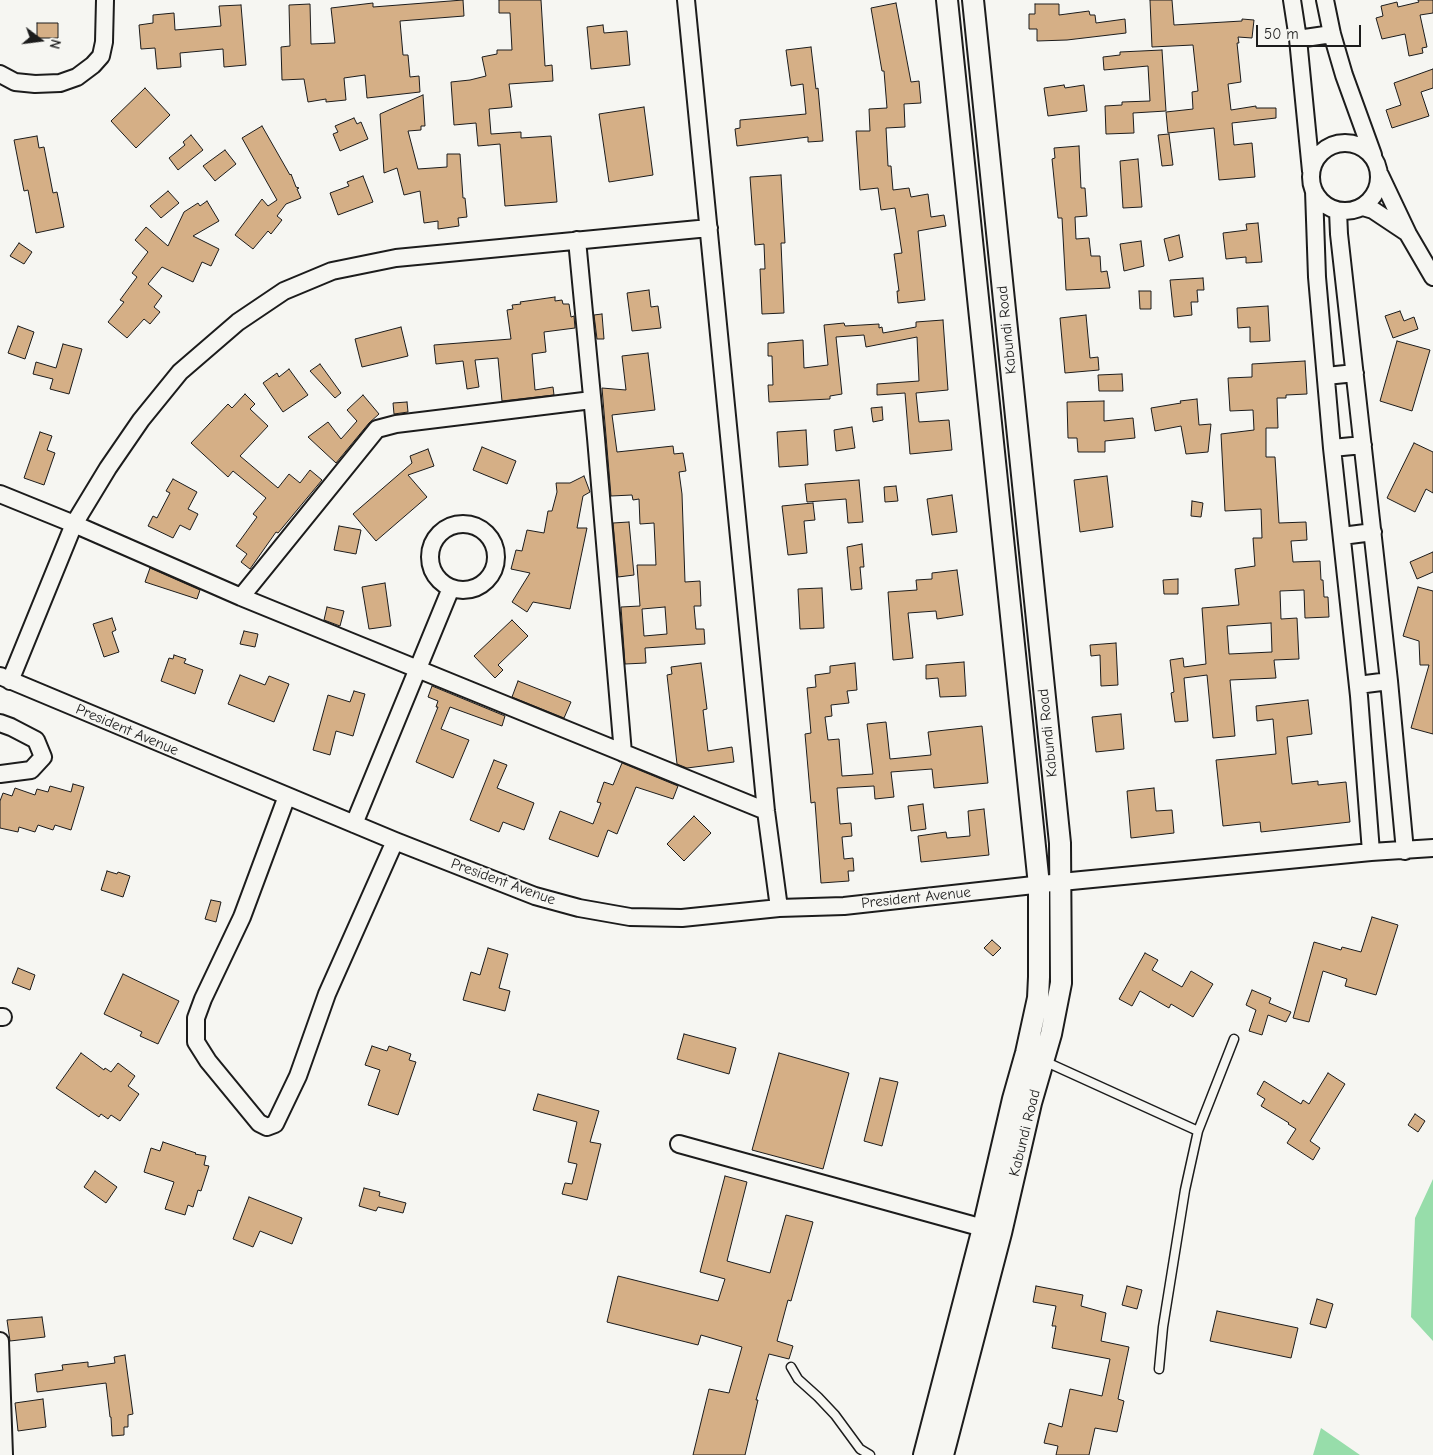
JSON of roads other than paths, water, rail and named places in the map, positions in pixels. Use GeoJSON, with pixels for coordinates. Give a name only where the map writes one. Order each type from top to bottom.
{"type":"FeatureCollection","features":[{"type":"Feature","properties":{"kind":"street"},"geometry":{"type":"LineString","coordinates":[[0,74],[15,82],[35,84],[60,83],[77,77],[93,65],[101,56],[104,42],[105,0]]}},
{"type":"Feature","properties":{"kind":"street"},"geometry":{"type":"LineString","coordinates":[[686,0],[766,811],[779,908]]}},
{"type":"Feature","properties":{"kind":"street","name":"Kabundi Road"},"geometry":{"type":"LineString","coordinates":[[924,1455],[1032,1103],[1038,998],[1039,885],[947,0]]}},
{"type":"Feature","properties":{"kind":"street","name":"Kabundi Road"},"geometry":{"type":"LineString","coordinates":[[973,0],[1060,843],[1061,983],[1035,1057]]}},
{"type":"Feature","properties":{"kind":"street"},"geometry":{"type":"LineString","coordinates":[[1292,0],[1298,39],[1314,192],[1317,277],[1332,448],[1358,685],[1371,852]]}},
{"type":"Feature","properties":{"kind":"street"},"geometry":{"type":"LineString","coordinates":[[1325,0],[1332,34],[1358,116],[1378,165],[1380,175],[1408,234],[1433,277]]}},
{"type":"Feature","properties":{"kind":"street"},"geometry":{"type":"LineString","coordinates":[[1298,39],[1332,34]]}},
{"type":"Feature","properties":{"kind":"street"},"geometry":{"type":"LineString","coordinates":[[956,80],[981,77]]}},
{"type":"Feature","properties":{"kind":"street"},"geometry":{"type":"LineString","coordinates":[[1311,174],[1318,155],[1326,148],[1335,144],[1346,142],[1356,144],[1365,148],[1373,156]]}},
{"type":"Feature","properties":{"kind":"street"},"geometry":{"type":"LineString","coordinates":[[963,155],[989,152]]}},
{"type":"Feature","properties":{"kind":"street"},"geometry":{"type":"LineString","coordinates":[[1314,192],[1328,207],[1338,211],[1350,211],[1362,207],[1372,199],[1378,188],[1380,175]]}},
{"type":"Feature","properties":{"kind":"street"},"geometry":{"type":"LineString","coordinates":[[1362,207],[1373,210],[1408,234]]}},
{"type":"Feature","properties":{"kind":"street"},"geometry":{"type":"LineString","coordinates":[[1338,211],[1389,681],[1405,851]]}},
{"type":"Feature","properties":{"kind":"street"},"geometry":{"type":"LineString","coordinates":[[971,229],[996,225]]}},
{"type":"Feature","properties":{"kind":"street"},"geometry":{"type":"LineString","coordinates":[[5,679],[74,524],[108,468],[141,420],[180,372],[238,322],[284,291],[332,271],[396,258],[709,228]]}},
{"type":"Feature","properties":{"kind":"street"},"geometry":{"type":"LineString","coordinates":[[577,240],[623,753]]}},
{"type":"Feature","properties":{"kind":"street"},"geometry":{"type":"LineString","coordinates":[[978,301],[1004,298]]}},
{"type":"Feature","properties":{"kind":"street"},"geometry":{"type":"LineString","coordinates":[[1326,376],[1355,373]]}},
{"type":"Feature","properties":{"kind":"street"},"geometry":{"type":"LineString","coordinates":[[986,379],[1012,376]]}},
{"type":"Feature","properties":{"kind":"street"},"geometry":{"type":"LineString","coordinates":[[241,597],[377,428],[396,424],[592,400]]}},
{"type":"Feature","properties":{"kind":"street"},"geometry":{"type":"LineString","coordinates":[[993,447],[1019,444]]}},
{"type":"Feature","properties":{"kind":"street"},"geometry":{"type":"LineString","coordinates":[[1332,448],[1363,445]]}},
{"type":"Feature","properties":{"kind":"street"},"geometry":{"type":"LineString","coordinates":[[0,494],[241,597],[766,811]]}},
{"type":"Feature","properties":{"kind":"street"},"geometry":{"type":"LineString","coordinates":[[1001,524],[1027,521]]}},
{"type":"Feature","properties":{"kind":"street"},"geometry":{"type":"LineString","coordinates":[[459,524],[476,526],[483,530],[494,544],[496,552],[494,570],[484,584],[476,588],[468,590],[451,588],[443,584],[432,570],[430,553],[432,545],[437,537],[450,526],[459,524]]}},
{"type":"Feature","properties":{"kind":"street"},"geometry":{"type":"LineString","coordinates":[[1342,536],[1373,532]]}},
{"type":"Feature","properties":{"kind":"street"},"geometry":{"type":"LineString","coordinates":[[354,824],[451,588]]}},
{"type":"Feature","properties":{"kind":"street"},"geometry":{"type":"LineString","coordinates":[[1008,596],[1034,592]]}},
{"type":"Feature","properties":{"kind":"street"},"geometry":{"type":"LineString","coordinates":[[1016,670],[1042,667]]}},
{"type":"Feature","properties":{"kind":"street","name":"President Avenue"},"geometry":{"type":"LineString","coordinates":[[5,679],[395,841],[535,896],[579,908],[630,917],[682,918],[779,908],[844,906],[1061,882],[1371,852],[1433,848]]}},
{"type":"Feature","properties":{"kind":"street"},"geometry":{"type":"LineString","coordinates":[[1358,685],[1389,681]]}},
{"type":"Feature","properties":{"kind":"street"},"geometry":{"type":"LineString","coordinates":[[0,723],[11,726],[36,740],[43,757],[31,770],[0,774]]}},
{"type":"Feature","properties":{"kind":"street"},"geometry":{"type":"LineString","coordinates":[[1026,763],[1051,760]]}},
{"type":"Feature","properties":{"kind":"street"},"geometry":{"type":"LineString","coordinates":[[287,796],[242,917],[203,999],[196,1018],[196,1042],[208,1061],[259,1123],[267,1127],[275,1124],[298,1076],[327,994],[395,841]]}},
{"type":"Feature","properties":{"kind":"street"},"geometry":{"type":"LineString","coordinates":[[678,1144],[992,1230]]}},
{"type":"Feature","properties":{"kind":"street","name":"Kabundi Road"},"geometry":{"type":"LineString","coordinates":[[943,1455],[992,1230]]}},
{"type":"Feature","properties":{"kind":"street"},"geometry":{"type":"LineString","coordinates":[[0,1341],[4,1455]]}},
{"type":"Feature","properties":{"kind":"lane"},"geometry":{"type":"LineString","coordinates":[[1159,1369],[1163,1327],[1185,1190],[1198,1131],[1234,1039]]}},
{"type":"Feature","properties":{"kind":"lane"},"geometry":{"type":"LineString","coordinates":[[1035,1057],[1198,1131]]}},
{"type":"Feature","properties":{"kind":"lane"},"geometry":{"type":"LineString","coordinates":[[792,1367],[798,1379],[835,1415],[860,1449],[870,1455]]}}]}
